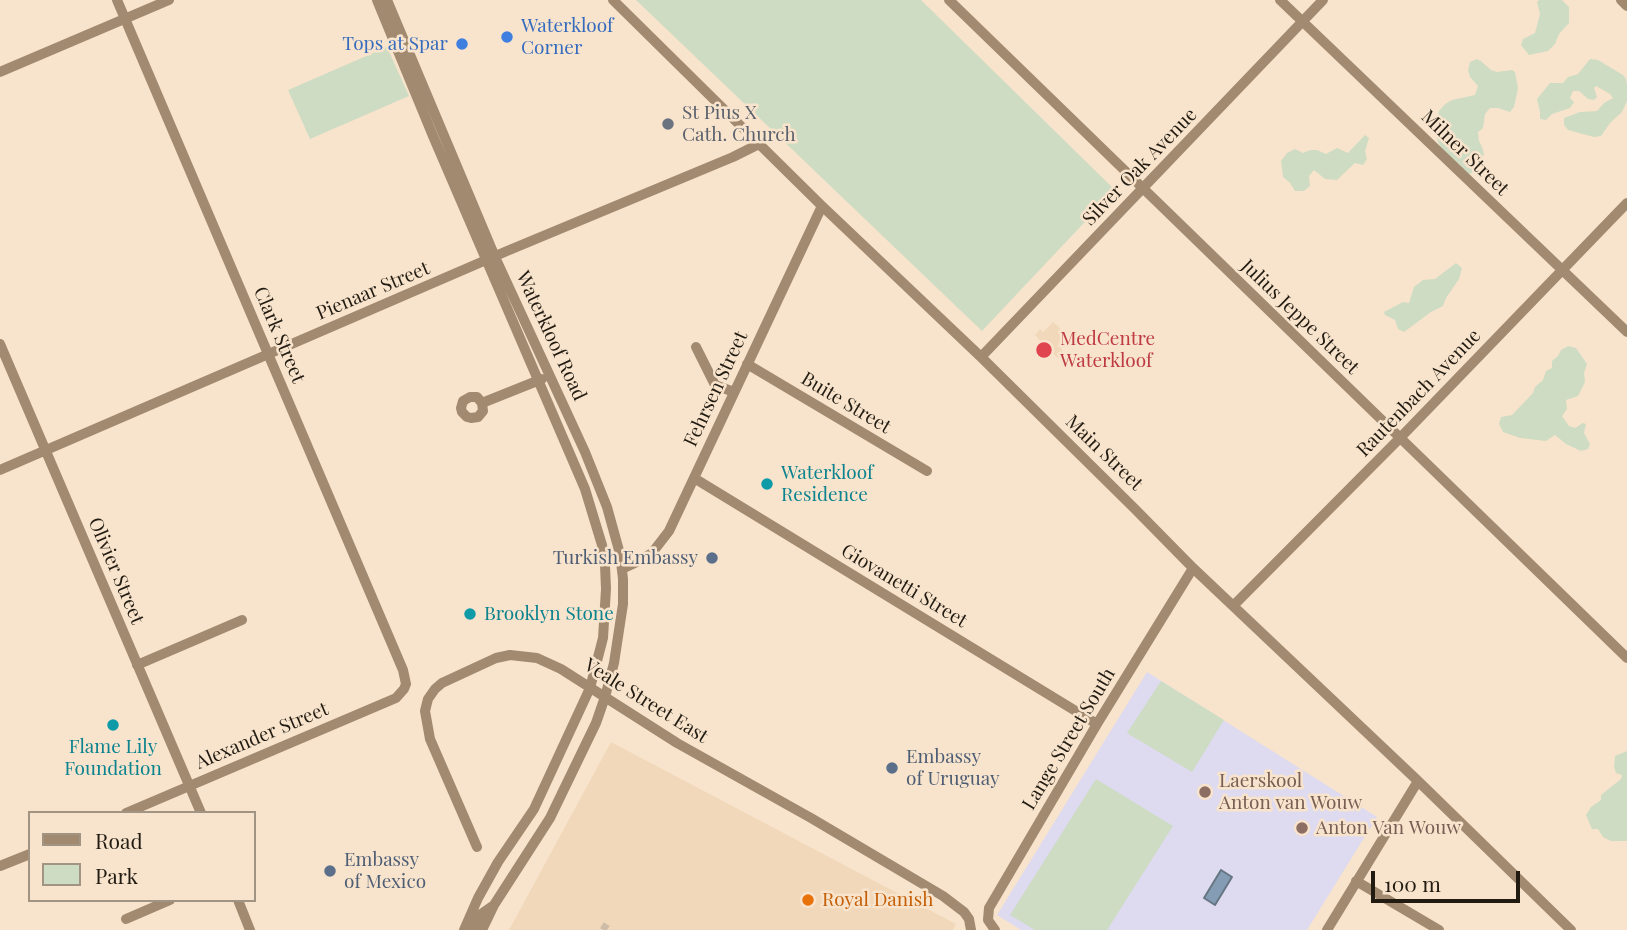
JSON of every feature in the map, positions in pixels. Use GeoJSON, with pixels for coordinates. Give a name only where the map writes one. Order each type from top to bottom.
{"type":"FeatureCollection","features":[{"type":"Feature","properties":{"kind":"street","name":"Clark Street"},"geometry":{"type":"LineString","coordinates":[[117,0],[403,670],[406,684]]}},
{"type":"Feature","properties":{"kind":"street"},"geometry":{"type":"LineString","coordinates":[[0,72],[169,0]]}},
{"type":"Feature","properties":{"kind":"street","name":"Waterkloof Road"},"geometry":{"type":"LineString","coordinates":[[377,0],[544,378],[561,430],[590,501],[602,545],[606,589],[604,629],[590,688]]}},
{"type":"Feature","properties":{"kind":"street","name":"Waterkloof Road"},"geometry":{"type":"LineString","coordinates":[[387,0],[438,134]]}},
{"type":"Feature","properties":{"kind":"street","name":"Main Street"},"geometry":{"type":"LineString","coordinates":[[613,0],[822,206],[981,357],[1193,568],[1418,780],[1572,930]]}},
{"type":"Feature","properties":{"kind":"street","name":"Julius Jeppe Street"},"geometry":{"type":"LineString","coordinates":[[949,0],[1627,658]]}},
{"type":"Feature","properties":{"kind":"street","name":"Milner Street"},"geometry":{"type":"LineString","coordinates":[[1280,0],[1627,332]]}},
{"type":"Feature","properties":{"kind":"street","name":"Silver Oak Avenue"},"geometry":{"type":"LineString","coordinates":[[981,357],[1323,0]]}},
{"type":"Feature","properties":{"kind":"street"},"geometry":{"type":"LineString","coordinates":[[1621,0],[1627,6]]}},
{"type":"Feature","properties":{"kind":"street","name":"Pienaar Street"},"geometry":{"type":"LineString","coordinates":[[0,470],[759,144]]}},
{"type":"Feature","properties":{"kind":"street","name":"Rautenbach Avenue"},"geometry":{"type":"LineString","coordinates":[[1234,605],[1627,202]]}},
{"type":"Feature","properties":{"kind":"street","name":"Fehrsen Street"},"geometry":{"type":"LineString","coordinates":[[622,569],[647,556],[665,538],[673,524],[822,206]]}},
{"type":"Feature","properties":{"kind":"street","name":"Olivier Street"},"geometry":{"type":"LineString","coordinates":[[0,344],[200,811]]}},
{"type":"Feature","properties":{"kind":"street"},"geometry":{"type":"LineString","coordinates":[[696,347],[715,385],[734,392]]}},
{"type":"Feature","properties":{"kind":"street","name":"Buite Street"},"geometry":{"type":"LineString","coordinates":[[747,364],[927,471]]}},
{"type":"Feature","properties":{"kind":"street"},"geometry":{"type":"LineString","coordinates":[[482,403],[544,378]]}},
{"type":"Feature","properties":{"kind":"street","name":"Waterkloof Road"},"geometry":{"type":"LineString","coordinates":[[544,378],[573,426],[607,507],[622,569],[623,604],[620,628],[605,697]]}},
{"type":"Feature","properties":{"kind":"street"},"geometry":{"type":"LineString","coordinates":[[561,430],[573,426]]}},
{"type":"Feature","properties":{"kind":"street","name":"Giovanetti Street"},"geometry":{"type":"LineString","coordinates":[[694,478],[1097,724]]}},
{"type":"Feature","properties":{"kind":"street","name":"Lange Street South"},"geometry":{"type":"LineString","coordinates":[[995,930],[988,920],[989,908],[1193,568]]}},
{"type":"Feature","properties":{"kind":"street"},"geometry":{"type":"LineString","coordinates":[[137,665],[242,620]]}},
{"type":"Feature","properties":{"kind":"street","name":"Veale Street East"},"geometry":{"type":"LineString","coordinates":[[477,847],[430,739],[425,711],[431,694],[448,680],[496,658],[537,658],[561,669],[678,744],[943,896],[964,912],[971,928]]}},
{"type":"Feature","properties":{"kind":"street","name":"Alexander Street"},"geometry":{"type":"LineString","coordinates":[[131,811],[396,698],[406,684]]}},
{"type":"Feature","properties":{"kind":"street"},"geometry":{"type":"LineString","coordinates":[[464,930],[498,862],[540,797],[590,688]]}},
{"type":"Feature","properties":{"kind":"street"},"geometry":{"type":"LineString","coordinates":[[482,930],[550,818],[590,736],[605,697]]}},
{"type":"Feature","properties":{"kind":"street"},"geometry":{"type":"LineString","coordinates":[[1327,930],[1418,780]]}},
{"type":"Feature","properties":{"kind":"street"},"geometry":{"type":"LineString","coordinates":[[0,866],[28,855]]}},
{"type":"Feature","properties":{"kind":"street"},"geometry":{"type":"LineString","coordinates":[[1356,881],[1439,930]]}},
{"type":"Feature","properties":{"kind":"street"},"geometry":{"type":"LineString","coordinates":[[126,919],[165,902]]}},
{"type":"Feature","properties":{"kind":"street"},"geometry":{"type":"LineString","coordinates":[[239,902],[250,930]]}},
{"type":"Feature","properties":{"kind":"street"},"geometry":{"type":"LineString","coordinates":[[472,930],[481,914],[495,905]]}},
{"type":"Feature","properties":{"kind":"shaded area","name":"MedCentre Waterkloof"},"geometry":{"type":"Polygon","coordinates":[[[1053,322],[1061,329],[1060,334],[1064,332],[1070,338],[1058,358],[1043,347],[1035,335],[1040,329],[1043,332],[1053,322]]]}},
{"type":"Feature","properties":{"kind":"shaded area","name":"Laerskool Anton van Wouw"},"geometry":{"type":"Polygon","coordinates":[[[1147,672],[1377,817],[1307,930],[1021,930],[997,915],[1147,672]]]}},
{"type":"Feature","properties":{"kind":"shaded area"},"geometry":{"type":"Polygon","coordinates":[[[611,742],[956,924],[953,930],[509,930],[611,742]]]}},
{"type":"Feature","properties":{"kind":"green space"},"geometry":{"type":"Polygon","coordinates":[[[636,0],[921,0],[1115,190],[982,331],[636,0]]]}},
{"type":"Feature","properties":{"kind":"green space"},"geometry":{"type":"Polygon","coordinates":[[[1562,0],[1569,7],[1569,23],[1548,51],[1529,55],[1521,45],[1523,39],[1535,33],[1540,14],[1537,2],[1562,0]]]}},
{"type":"Feature","properties":{"kind":"green space"},"geometry":{"type":"Polygon","coordinates":[[[387,47],[409,96],[310,139],[288,90],[387,47]]]}},
{"type":"Feature","properties":{"kind":"green space"},"geometry":{"type":"Polygon","coordinates":[[[1477,59],[1491,70],[1515,72],[1518,88],[1514,107],[1510,112],[1490,108],[1485,114],[1483,128],[1478,132],[1484,154],[1477,170],[1469,174],[1442,151],[1436,128],[1439,111],[1445,104],[1475,95],[1478,86],[1468,70],[1470,62],[1477,59]]]}},
{"type":"Feature","properties":{"kind":"green space"},"geometry":{"type":"Polygon","coordinates":[[[1590,59],[1598,60],[1626,79],[1627,101],[1622,112],[1601,136],[1594,137],[1568,130],[1564,125],[1564,118],[1580,112],[1597,111],[1613,98],[1596,86],[1594,88],[1597,97],[1594,100],[1588,99],[1579,91],[1573,91],[1570,98],[1574,102],[1570,108],[1552,114],[1546,120],[1540,119],[1537,99],[1550,83],[1563,83],[1568,77],[1578,74],[1590,59]]]}},
{"type":"Feature","properties":{"kind":"green space"},"geometry":{"type":"Polygon","coordinates":[[[1365,135],[1369,138],[1365,151],[1367,159],[1363,165],[1355,163],[1337,180],[1325,179],[1314,170],[1309,176],[1310,186],[1304,191],[1295,191],[1283,177],[1281,161],[1287,153],[1295,149],[1303,153],[1317,150],[1326,154],[1337,148],[1348,153],[1365,135]]]}},
{"type":"Feature","properties":{"kind":"green space"},"geometry":{"type":"Polygon","coordinates":[[[1456,263],[1462,268],[1459,279],[1443,306],[1404,332],[1398,329],[1395,320],[1385,315],[1384,312],[1403,302],[1409,303],[1414,287],[1423,280],[1435,279],[1456,263]]]}},
{"type":"Feature","properties":{"kind":"green space"},"geometry":{"type":"Polygon","coordinates":[[[1568,346],[1576,348],[1587,364],[1585,382],[1578,396],[1566,400],[1567,409],[1562,416],[1569,426],[1575,428],[1586,424],[1584,433],[1590,444],[1588,449],[1581,451],[1555,435],[1546,441],[1520,438],[1503,432],[1499,424],[1501,417],[1512,415],[1533,393],[1546,371],[1552,368],[1552,361],[1568,346]]]}},
{"type":"Feature","properties":{"kind":"green space"},"geometry":{"type":"Polygon","coordinates":[[[1161,681],[1224,720],[1192,772],[1127,733],[1161,681]]]}},
{"type":"Feature","properties":{"kind":"green space"},"geometry":{"type":"Polygon","coordinates":[[[1627,751],[1627,841],[1611,841],[1603,837],[1598,829],[1592,829],[1586,815],[1591,807],[1601,800],[1601,795],[1621,779],[1622,775],[1616,773],[1614,767],[1615,756],[1627,751]]]}},
{"type":"Feature","properties":{"kind":"green space"},"geometry":{"type":"Polygon","coordinates":[[[1096,779],[1173,826],[1107,930],[1035,930],[1010,915],[1096,779]]]}},
{"type":"Feature","properties":{"kind":"water"},"geometry":{"type":"Polygon","coordinates":[[[1221,870],[1232,877],[1215,905],[1204,898],[1221,870]]]}},
{"type":"Feature","properties":{"kind":"tunnel"},"geometry":{"type":"LineString","coordinates":[[603,930],[608,922]]}},
{"type":"Feature","properties":{"kind":"place","name":"Waterkloof Corner"},"geometry":{"type":"Point","coordinates":[507,37]}},
{"type":"Feature","properties":{"kind":"place","name":"Tops at Spar"},"geometry":{"type":"Point","coordinates":[462,44]}},
{"type":"Feature","properties":{"kind":"place","name":"St Pius X Cath. Church"},"geometry":{"type":"Point","coordinates":[668,124]}},
{"type":"Feature","properties":{"kind":"place","name":"MedCentre Waterkloof"},"geometry":{"type":"Point","coordinates":[1044,350]}},
{"type":"Feature","properties":{"kind":"place","name":"Waterkloof Residence"},"geometry":{"type":"Point","coordinates":[767,484]}},
{"type":"Feature","properties":{"kind":"place","name":"Turkish Embassy"},"geometry":{"type":"Point","coordinates":[712,558]}},
{"type":"Feature","properties":{"kind":"place","name":"Brooklyn Stone"},"geometry":{"type":"Point","coordinates":[470,614]}},
{"type":"Feature","properties":{"kind":"place","name":"Flame Lily Foundation"},"geometry":{"type":"Point","coordinates":[113,725]}},
{"type":"Feature","properties":{"kind":"place","name":"Embassy of Uruguay"},"geometry":{"type":"Point","coordinates":[892,768]}},
{"type":"Feature","properties":{"kind":"place","name":"Laerskool Anton van Wouw"},"geometry":{"type":"Point","coordinates":[1205,792]}},
{"type":"Feature","properties":{"kind":"place","name":"Anton Van Wouw"},"geometry":{"type":"Point","coordinates":[1302,828]}},
{"type":"Feature","properties":{"kind":"place","name":"Embassy of Mexico"},"geometry":{"type":"Point","coordinates":[330,871]}},
{"type":"Feature","properties":{"kind":"place","name":"Royal Danish"},"geometry":{"type":"Point","coordinates":[808,900]}}]}
